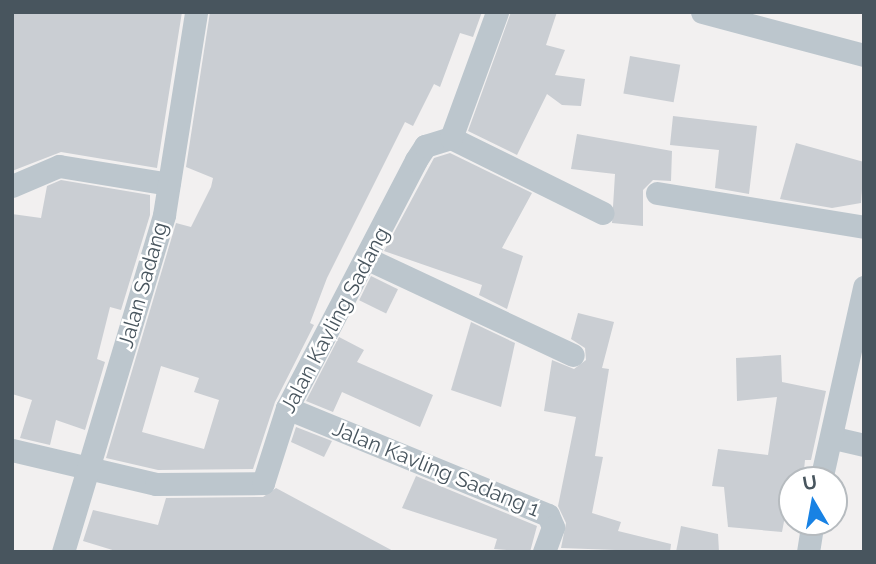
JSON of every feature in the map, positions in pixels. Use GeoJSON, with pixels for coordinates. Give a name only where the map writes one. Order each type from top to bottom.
{"type":"FeatureCollection","features":[{"type":"Feature","properties":{"kind":"street","name":"Jalan Sadang"},"geometry":{"type":"LineString","coordinates":[[63,552],[89,471],[169,184],[197,12]]}},
{"type":"Feature","properties":{"kind":"street"},"geometry":{"type":"LineString","coordinates":[[497,12],[451,138],[603,213]]}},
{"type":"Feature","properties":{"kind":"street"},"geometry":{"type":"LineString","coordinates":[[702,12],[864,55]]}},
{"type":"Feature","properties":{"kind":"street","name":"Jalan Kavling Sadang"},"geometry":{"type":"LineString","coordinates":[[89,471],[178,486],[264,483],[286,408],[368,259],[425,146],[451,138]]}},
{"type":"Feature","properties":{"kind":"street"},"geometry":{"type":"LineString","coordinates":[[12,186],[60,166],[169,184]]}},
{"type":"Feature","properties":{"kind":"street"},"geometry":{"type":"LineString","coordinates":[[657,193],[864,227]]}},
{"type":"Feature","properties":{"kind":"street"},"geometry":{"type":"LineString","coordinates":[[368,259],[573,355]]}},
{"type":"Feature","properties":{"kind":"street"},"geometry":{"type":"LineString","coordinates":[[825,466],[834,438],[864,287]]}},
{"type":"Feature","properties":{"kind":"street","name":"Jalan Kavling Sadang 1"},"geometry":{"type":"LineString","coordinates":[[286,408],[548,514],[553,527],[544,552]]}},
{"type":"Feature","properties":{"kind":"street"},"geometry":{"type":"LineString","coordinates":[[834,438],[864,445]]}},
{"type":"Feature","properties":{"kind":"street"},"geometry":{"type":"LineString","coordinates":[[12,450],[89,471]]}},
{"type":"Feature","properties":{"kind":"building"},"geometry":{"type":"Polygon","coordinates":[[[12,12],[182,12],[157,168],[61,152],[12,171],[12,12]]]}},
{"type":"Feature","properties":{"kind":"building"},"geometry":{"type":"Polygon","coordinates":[[[210,12],[482,12],[473,37],[460,33],[440,87],[434,84],[413,126],[405,122],[327,278],[310,323],[314,325],[275,402],[253,469],[158,470],[106,458],[176,223],[191,227],[211,187],[213,178],[186,167],[210,12]],[[161,366],[142,432],[204,449],[219,400],[194,392],[199,378],[161,366]]]}},
{"type":"Feature","properties":{"kind":"building"},"geometry":{"type":"Polygon","coordinates":[[[511,12],[557,12],[546,45],[565,50],[555,75],[585,79],[581,106],[562,105],[547,94],[517,155],[468,131],[511,12]]]}},
{"type":"Feature","properties":{"kind":"building"},"geometry":{"type":"Polygon","coordinates":[[[630,56],[680,65],[674,102],[623,93],[630,56]]]}},
{"type":"Feature","properties":{"kind":"building"},"geometry":{"type":"Polygon","coordinates":[[[673,116],[757,126],[749,194],[715,188],[719,150],[670,145],[673,116]]]}},
{"type":"Feature","properties":{"kind":"building"},"geometry":{"type":"Polygon","coordinates":[[[577,134],[672,151],[671,181],[653,180],[643,190],[643,226],[612,223],[615,174],[571,169],[577,134]]]}},
{"type":"Feature","properties":{"kind":"building"},"geometry":{"type":"Polygon","coordinates":[[[796,143],[864,162],[861,203],[832,208],[780,199],[796,143]]]}},
{"type":"Feature","properties":{"kind":"building"},"geometry":{"type":"Polygon","coordinates":[[[450,153],[532,193],[502,248],[523,256],[507,309],[479,295],[482,285],[384,251],[434,158],[450,153]]]}},
{"type":"Feature","properties":{"kind":"building"},"geometry":{"type":"Polygon","coordinates":[[[61,180],[150,195],[150,215],[121,310],[110,307],[97,359],[105,362],[85,430],[56,420],[50,445],[20,438],[32,400],[12,394],[12,214],[41,218],[47,186],[61,180]]]}},
{"type":"Feature","properties":{"kind":"building"},"geometry":{"type":"Polygon","coordinates":[[[371,276],[398,289],[386,313],[359,300],[371,276]]]}},
{"type":"Feature","properties":{"kind":"building"},"geometry":{"type":"Polygon","coordinates":[[[578,313],[614,322],[602,368],[609,369],[595,456],[603,457],[592,513],[621,522],[618,531],[671,544],[670,552],[561,548],[566,523],[558,506],[576,417],[544,411],[552,360],[574,369],[586,360],[585,348],[571,339],[578,313]]]}},
{"type":"Feature","properties":{"kind":"building"},"geometry":{"type":"Polygon","coordinates":[[[471,322],[515,343],[501,407],[451,390],[471,322]]]}},
{"type":"Feature","properties":{"kind":"building"},"geometry":{"type":"Polygon","coordinates":[[[339,337],[364,350],[357,362],[433,395],[420,427],[342,392],[333,412],[306,401],[339,337]]]}},
{"type":"Feature","properties":{"kind":"building"},"geometry":{"type":"Polygon","coordinates":[[[781,355],[782,382],[826,391],[811,460],[805,460],[804,466],[778,466],[778,532],[728,527],[724,487],[712,486],[718,449],[768,455],[777,397],[737,401],[736,358],[781,355]]]}},
{"type":"Feature","properties":{"kind":"building"},"geometry":{"type":"Polygon","coordinates":[[[296,427],[332,441],[324,457],[291,442],[296,427]]]}},
{"type":"Feature","properties":{"kind":"building"},"geometry":{"type":"Polygon","coordinates":[[[416,476],[537,526],[530,552],[494,549],[497,539],[402,508],[416,476]]]}},
{"type":"Feature","properties":{"kind":"building"},"geometry":{"type":"Polygon","coordinates":[[[276,488],[395,552],[119,552],[83,541],[93,510],[158,525],[166,498],[263,497],[276,488]]]}},
{"type":"Feature","properties":{"kind":"building"},"geometry":{"type":"Polygon","coordinates":[[[681,526],[718,534],[719,552],[676,552],[681,526]]]}}]}
